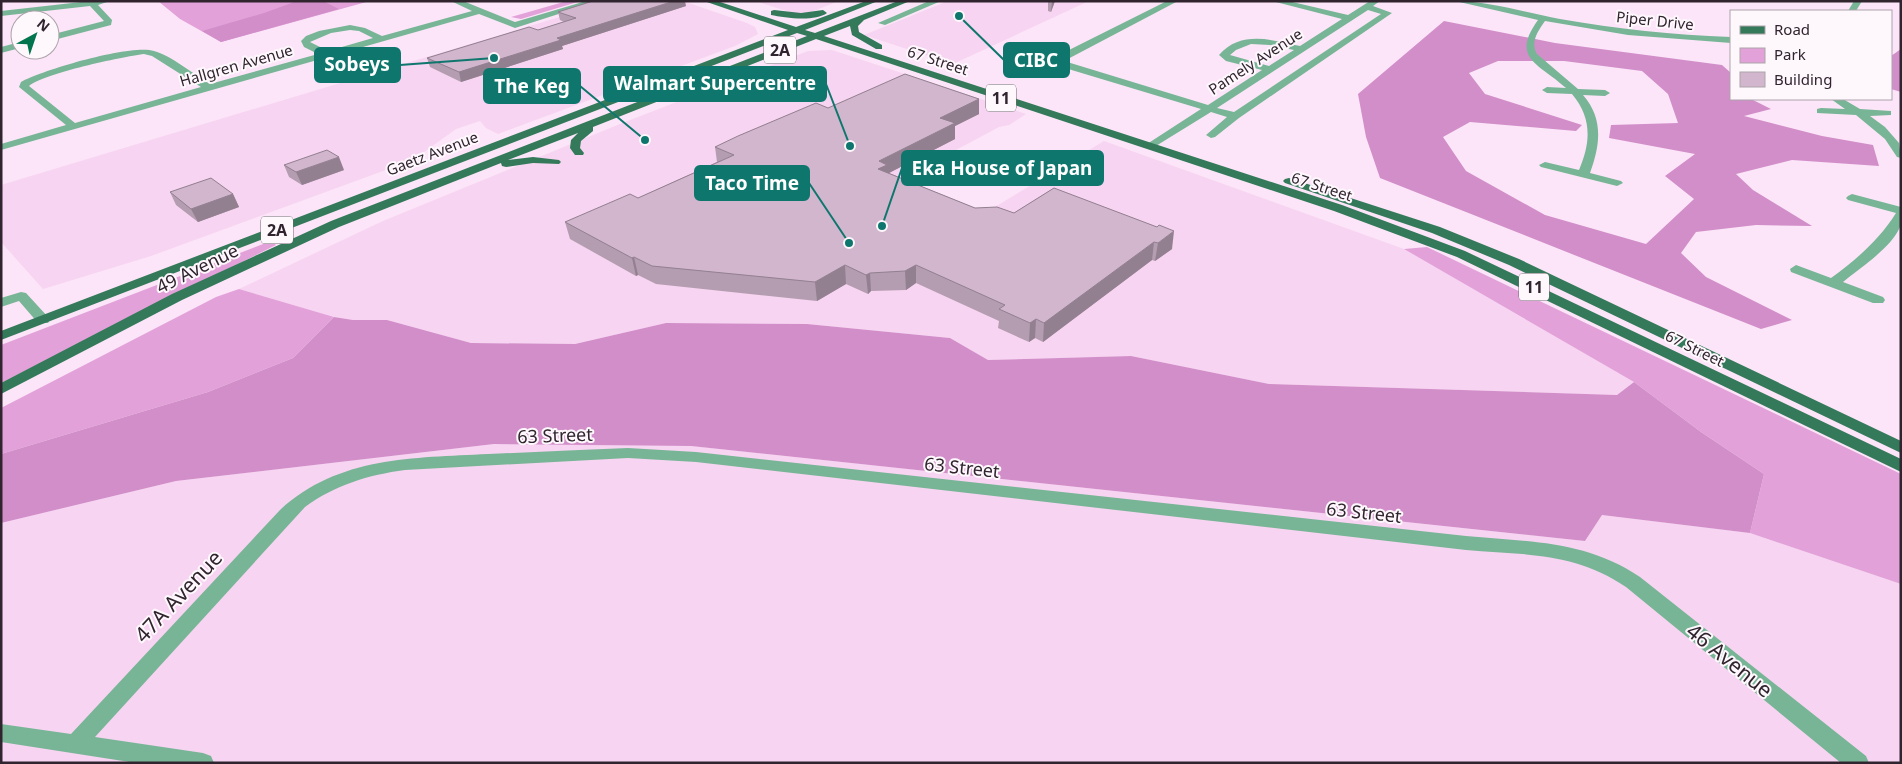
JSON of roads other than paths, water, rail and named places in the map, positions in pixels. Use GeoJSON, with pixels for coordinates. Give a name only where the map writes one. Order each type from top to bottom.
{"type":"FeatureCollection","features":[{"type":"Feature","properties":{"kind":"main road","name":"67 Street"},"geometry":{"type":"LineString","coordinates":[[708,1],[850,48],[878,52],[937,66],[1022,94],[1461,254],[1901,466]]}},
{"type":"Feature","properties":{"kind":"main road","name":"67 Street"},"geometry":{"type":"LineString","coordinates":[[736,1],[825,29],[927,73],[1375,209],[1436,230],[1514,262],[1901,448]]}},
{"type":"Feature","properties":{"kind":"main road"},"geometry":{"type":"LineString","coordinates":[[774,13],[813,15],[874,1]]}},
{"type":"Feature","properties":{"kind":"main road","name":"2A"},"geometry":{"type":"LineString","coordinates":[[810,24],[874,1]]}},
{"type":"Feature","properties":{"kind":"main road"},"geometry":{"type":"LineString","coordinates":[[825,29],[887,1]]}},
{"type":"Feature","properties":{"kind":"main road","name":"2A"},"geometry":{"type":"LineString","coordinates":[[527,148],[745,64],[815,36],[825,29],[861,19],[906,1]]}},
{"type":"Feature","properties":{"kind":"main road"},"geometry":{"type":"LineString","coordinates":[[730,9],[741,18],[761,25],[766,30],[764,36],[747,48]]}},
{"type":"Feature","properties":{"kind":"main road"},"geometry":{"type":"LineString","coordinates":[[861,19],[854,26],[855,33],[878,52]]}},
{"type":"Feature","properties":{"kind":"main road"},"geometry":{"type":"LineString","coordinates":[[665,94],[705,73],[799,31],[810,24]]}},
{"type":"Feature","properties":{"kind":"main road","name":"Gaetz Avenue"},"geometry":{"type":"LineString","coordinates":[[1,336],[747,48],[799,31]]}},
{"type":"Feature","properties":{"kind":"main road"},"geometry":{"type":"LineString","coordinates":[[745,64],[811,46],[850,48]]}},
{"type":"Feature","properties":{"kind":"main road"},"geometry":{"type":"LineString","coordinates":[[927,73],[945,73],[994,89],[1022,94]]}},
{"type":"Feature","properties":{"kind":"main road"},"geometry":{"type":"LineString","coordinates":[[527,148],[544,136],[644,92],[651,85]]}},
{"type":"Feature","properties":{"kind":"main road"},"geometry":{"type":"LineString","coordinates":[[579,154],[575,148],[576,140],[604,118]]}},
{"type":"Feature","properties":{"kind":"main road","name":"49 Avenue"},"geometry":{"type":"LineString","coordinates":[[1,389],[177,298],[282,247],[527,148]]}},
{"type":"Feature","properties":{"kind":"main road"},"geometry":{"type":"LineString","coordinates":[[461,175],[521,161],[539,160],[555,162]]}},
{"type":"Feature","properties":{"kind":"street"},"geometry":{"type":"LineString","coordinates":[[1,14],[106,1]]}},
{"type":"Feature","properties":{"kind":"street"},"geometry":{"type":"LineString","coordinates":[[455,1],[515,25],[595,1]]}},
{"type":"Feature","properties":{"kind":"street"},"geometry":{"type":"LineString","coordinates":[[882,23],[937,1]]}},
{"type":"Feature","properties":{"kind":"street"},"geometry":{"type":"LineString","coordinates":[[1174,1],[1062,57],[1059,62],[1235,116]]}},
{"type":"Feature","properties":{"kind":"street"},"geometry":{"type":"LineString","coordinates":[[1276,1],[1349,18]]}},
{"type":"Feature","properties":{"kind":"street","name":"Pamely Avenue"},"geometry":{"type":"LineString","coordinates":[[1156,143],[1376,1]]}},
{"type":"Feature","properties":{"kind":"street","name":"Piper Drive"},"geometry":{"type":"LineString","coordinates":[[1458,1],[1543,18],[1667,36],[1730,40]]}},
{"type":"Feature","properties":{"kind":"street"},"geometry":{"type":"LineString","coordinates":[[60,35],[108,23],[108,20],[92,4]]}},
{"type":"Feature","properties":{"kind":"street"},"geometry":{"type":"LineString","coordinates":[[1211,135],[1235,116],[1388,13],[1366,7]]}},
{"type":"Feature","properties":{"kind":"street","name":"Hallgren Avenue"},"geometry":{"type":"LineString","coordinates":[[1,147],[479,11]]}},
{"type":"Feature","properties":{"kind":"street"},"geometry":{"type":"LineString","coordinates":[[1543,18],[1530,39],[1530,49],[1537,58],[1575,91],[1590,114],[1595,133],[1594,148],[1583,174]]}},
{"type":"Feature","properties":{"kind":"street"},"geometry":{"type":"LineString","coordinates":[[326,54],[307,44],[305,40],[313,36],[350,27],[359,28],[381,39]]}},
{"type":"Feature","properties":{"kind":"street"},"geometry":{"type":"LineString","coordinates":[[1269,69],[1229,59],[1224,55],[1252,39],[1266,40],[1300,49]]}},
{"type":"Feature","properties":{"kind":"street"},"geometry":{"type":"LineString","coordinates":[[74,126],[24,87],[24,84],[38,77],[127,54],[145,52],[155,54],[209,88]]}},
{"type":"Feature","properties":{"kind":"street"},"geometry":{"type":"LineString","coordinates":[[1547,90],[1605,92]]}},
{"type":"Feature","properties":{"kind":"street"},"geometry":{"type":"LineString","coordinates":[[1838,100],[1885,133],[1901,155]]}},
{"type":"Feature","properties":{"kind":"street"},"geometry":{"type":"LineString","coordinates":[[1821,111],[1887,113]]}},
{"type":"Feature","properties":{"kind":"street"},"geometry":{"type":"LineString","coordinates":[[1545,165],[1617,183]]}},
{"type":"Feature","properties":{"kind":"street"},"geometry":{"type":"LineString","coordinates":[[1852,198],[1901,211]]}},
{"type":"Feature","properties":{"kind":"street"},"geometry":{"type":"LineString","coordinates":[[1833,283],[1867,258],[1879,246],[1901,215]]}},
{"type":"Feature","properties":{"kind":"street"},"geometry":{"type":"LineString","coordinates":[[1796,270],[1878,300]]}},
{"type":"Feature","properties":{"kind":"street"},"geometry":{"type":"LineString","coordinates":[[1,303],[21,296],[43,320]]}},
{"type":"Feature","properties":{"kind":"street","name":"63 Street"},"geometry":{"type":"LineString","coordinates":[[320,488],[362,472],[405,464],[569,454],[661,454],[1456,542],[1565,552],[1599,562]]}},
{"type":"Feature","properties":{"kind":"street","name":"47A Avenue"},"geometry":{"type":"LineString","coordinates":[[75,744],[296,503],[320,488]]}},
{"type":"Feature","properties":{"kind":"street","name":"46 Avenue"},"geometry":{"type":"LineString","coordinates":[[1599,562],[1633,582],[1858,763]]}},
{"type":"Feature","properties":{"kind":"street"},"geometry":{"type":"LineString","coordinates":[[1,733],[203,763]]}},
{"type":"Feature","properties":{"kind":"place","name":"CIBC"},"geometry":{"type":"Point","coordinates":[959,16]}},
{"type":"Feature","properties":{"kind":"place","name":"Sobeys"},"geometry":{"type":"Point","coordinates":[494,58]}},
{"type":"Feature","properties":{"kind":"place","name":"The Keg"},"geometry":{"type":"Point","coordinates":[645,140]}},
{"type":"Feature","properties":{"kind":"place","name":"Walmart Supercentre"},"geometry":{"type":"Point","coordinates":[850,146]}},
{"type":"Feature","properties":{"kind":"place","name":"Eka House of Japan"},"geometry":{"type":"Point","coordinates":[882,226]}},
{"type":"Feature","properties":{"kind":"place","name":"Taco Time"},"geometry":{"type":"Point","coordinates":[849,243]}}]}
